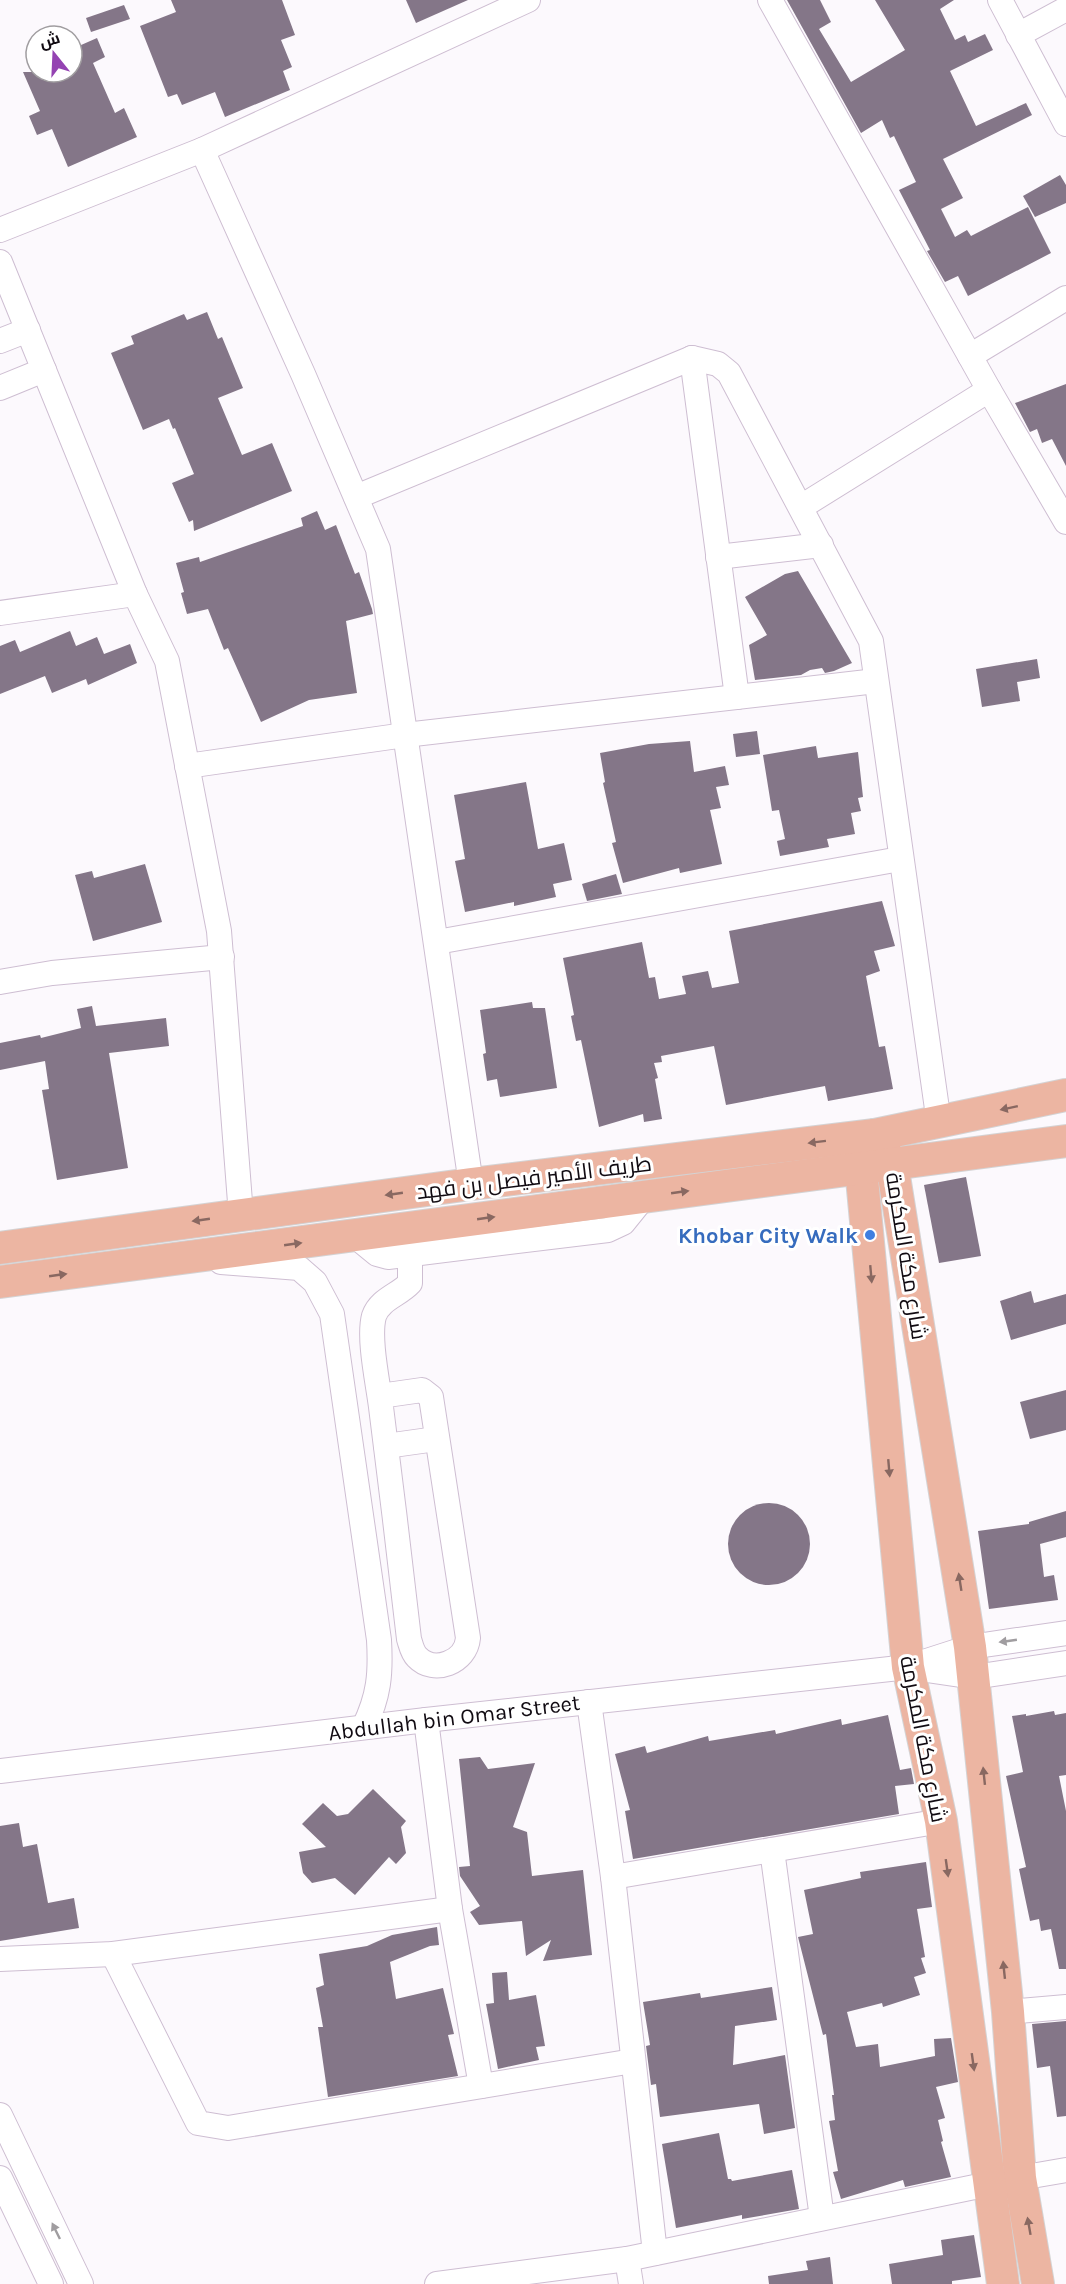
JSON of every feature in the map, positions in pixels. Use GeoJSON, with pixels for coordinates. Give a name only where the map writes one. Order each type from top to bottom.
{"type":"FeatureCollection","features":[{"type":"Feature","properties":{"kind":"main road","name":"طريف الأمير فيصل بن فهد"},"geometry":{"type":"LineString","coordinates":[[0,1248],[471,1184],[875,1135],[1066,1095]]}},
{"type":"Feature","properties":{"kind":"main road","name":"شارع مكة المكرمة"},"geometry":{"type":"LineString","coordinates":[[875,1135],[892,1164],[970,1647],[1008,2012],[1020,2178],[1038,2284]]}},
{"type":"Feature","properties":{"kind":"main road","name":"شارع مكة المكرمة"},"geometry":{"type":"LineString","coordinates":[[875,1135],[861,1168],[908,1667],[941,1821],[1003,2284]]}},
{"type":"Feature","properties":{"kind":"main road","name":"طريف الأمير فيصل بن فهد"},"geometry":{"type":"LineString","coordinates":[[0,1282],[1066,1141]]}},
{"type":"Feature","properties":{"kind":"street"},"geometry":{"type":"LineString","coordinates":[[0,230],[202,150],[528,0]]}},
{"type":"Feature","properties":{"kind":"street"},"geometry":{"type":"LineString","coordinates":[[770,0],[989,390],[1066,522]]}},
{"type":"Feature","properties":{"kind":"street"},"geometry":{"type":"LineString","coordinates":[[1000,0],[1066,124]]}},
{"type":"Feature","properties":{"kind":"street"},"geometry":{"type":"LineString","coordinates":[[1018,34],[1066,9]]}},
{"type":"Feature","properties":{"kind":"street"},"geometry":{"type":"LineString","coordinates":[[202,150],[303,374],[378,549],[471,1184]]}},
{"type":"Feature","properties":{"kind":"street"},"geometry":{"type":"LineString","coordinates":[[1,269],[135,594],[167,661],[219,931],[241,1215]]}},
{"type":"Feature","properties":{"kind":"street"},"geometry":{"type":"LineString","coordinates":[[970,356],[1066,298]]}},
{"type":"Feature","properties":{"kind":"street"},"geometry":{"type":"LineString","coordinates":[[0,341],[28,330]]}},
{"type":"Feature","properties":{"kind":"street"},"geometry":{"type":"LineString","coordinates":[[356,497],[692,358],[718,364],[729,373],[871,640],[900,859],[939,1123]]}},
{"type":"Feature","properties":{"kind":"street"},"geometry":{"type":"LineString","coordinates":[[692,358],[737,697]]}},
{"type":"Feature","properties":{"kind":"street"},"geometry":{"type":"LineString","coordinates":[[0,388],[44,370]]}},
{"type":"Feature","properties":{"kind":"street"},"geometry":{"type":"LineString","coordinates":[[801,507],[989,390]]}},
{"type":"Feature","properties":{"kind":"street"},"geometry":{"type":"LineString","coordinates":[[718,557],[821,545]]}},
{"type":"Feature","properties":{"kind":"street"},"geometry":{"type":"LineString","coordinates":[[0,613],[135,594]]}},
{"type":"Feature","properties":{"kind":"street"},"geometry":{"type":"LineString","coordinates":[[187,766],[405,735],[876,681]]}},
{"type":"Feature","properties":{"kind":"street"},"geometry":{"type":"LineString","coordinates":[[437,942],[900,859]]}},
{"type":"Feature","properties":{"kind":"street"},"geometry":{"type":"LineString","coordinates":[[0,982],[52,973],[222,957]]}},
{"type":"Feature","properties":{"kind":"street"},"geometry":{"type":"LineString","coordinates":[[355,1236],[377,1254],[388,1257],[608,1230],[623,1223],[644,1197]]}},
{"type":"Feature","properties":{"kind":"street"},"geometry":{"type":"LineString","coordinates":[[380,1396],[422,1390],[431,1397],[468,1638],[467,1648],[455,1661],[433,1665],[418,1658],[409,1639],[372,1330],[382,1302],[402,1292],[410,1283],[410,1254]]}},
{"type":"Feature","properties":{"kind":"street"},"geometry":{"type":"LineString","coordinates":[[178,1259],[299,1268],[315,1282],[332,1314],[379,1640],[381,1667],[378,1687],[375,1703],[364,1727]]}},
{"type":"Feature","properties":{"kind":"street"},"geometry":{"type":"LineString","coordinates":[[386,1446],[436,1439]]}},
{"type":"Feature","properties":{"kind":"street","name":"Abdullah bin Omar Street"},"geometry":{"type":"LineString","coordinates":[[0,1771],[364,1727],[908,1667],[970,1647],[1066,1633]]}},
{"type":"Feature","properties":{"kind":"street","name":"Abdullah bin Omar Street"},"geometry":{"type":"LineString","coordinates":[[908,1667],[974,1677],[1066,1663]]}},
{"type":"Feature","properties":{"kind":"street"},"geometry":{"type":"LineString","coordinates":[[589,1702],[612,1877],[655,2253]]}},
{"type":"Feature","properties":{"kind":"street"},"geometry":{"type":"LineString","coordinates":[[426,1720],[450,1909],[481,2086]]}},
{"type":"Feature","properties":{"kind":"street"},"geometry":{"type":"LineString","coordinates":[[612,1877],[941,1821]]}},
{"type":"Feature","properties":{"kind":"street"},"geometry":{"type":"LineString","coordinates":[[772,1850],[822,2218]]}},
{"type":"Feature","properties":{"kind":"street"},"geometry":{"type":"LineString","coordinates":[[0,1959],[113,1954],[450,1909]]}},
{"type":"Feature","properties":{"kind":"street"},"geometry":{"type":"LineString","coordinates":[[113,1954],[198,2123],[228,2128],[633,2061]]}},
{"type":"Feature","properties":{"kind":"street"},"geometry":{"type":"LineString","coordinates":[[1008,2012],[1066,2007]]}},
{"type":"Feature","properties":{"kind":"street"},"geometry":{"type":"LineString","coordinates":[[0,2115],[81,2284]]}},
{"type":"Feature","properties":{"kind":"street"},"geometry":{"type":"LineString","coordinates":[[1020,2178],[1066,2170]]}},
{"type":"Feature","properties":{"kind":"street"},"geometry":{"type":"LineString","coordinates":[[0,2178],[9,2217],[51,2284]]}},
{"type":"Feature","properties":{"kind":"street"},"geometry":{"type":"LineString","coordinates":[[437,2284],[627,2259],[989,2184]]}},
{"type":"Feature","properties":{"kind":"street"},"geometry":{"type":"LineString","coordinates":[[627,2259],[631,2284]]}},
{"type":"Feature","properties":{"kind":"building"},"geometry":{"type":"Polygon","coordinates":[[[171,0],[282,0],[295,35],[281,40],[292,67],[283,71],[290,90],[225,117],[215,92],[182,105],[177,94],[168,97],[140,26],[176,12],[171,0]]]}},
{"type":"Feature","properties":{"kind":"building"},"geometry":{"type":"Polygon","coordinates":[[[406,0],[468,0],[416,23],[406,0]]]}},
{"type":"Feature","properties":{"kind":"building"},"geometry":{"type":"Polygon","coordinates":[[[787,0],[820,0],[831,22],[819,29],[851,82],[905,50],[875,0],[954,0],[940,9],[955,40],[965,35],[968,42],[985,34],[993,50],[950,71],[976,126],[1026,103],[1032,115],[943,159],[963,198],[941,209],[955,237],[967,230],[971,236],[1028,207],[1051,253],[968,296],[958,276],[945,282],[927,251],[930,250],[899,190],[916,182],[894,136],[890,138],[882,120],[861,133],[787,0]]]}},
{"type":"Feature","properties":{"kind":"building"},"geometry":{"type":"Polygon","coordinates":[[[124,5],[130,19],[91,32],[86,18],[124,5]]]}},
{"type":"Feature","properties":{"kind":"building"},"geometry":{"type":"Polygon","coordinates":[[[97,38],[105,57],[93,63],[115,113],[124,108],[137,137],[68,167],[52,129],[37,135],[29,116],[40,111],[28,84],[84,84],[84,44],[97,38]]]}},
{"type":"Feature","properties":{"kind":"building"},"geometry":{"type":"Polygon","coordinates":[[[1060,175],[1066,185],[1066,203],[1035,217],[1023,196],[1060,175]]]}},
{"type":"Feature","properties":{"kind":"building"},"geometry":{"type":"Polygon","coordinates":[[[207,312],[218,339],[222,337],[243,388],[218,398],[242,455],[272,443],[292,491],[194,531],[193,520],[189,522],[172,483],[194,474],[175,428],[173,429],[169,419],[143,430],[111,353],[134,344],[131,336],[184,314],[187,320],[207,312]]]}},
{"type":"Feature","properties":{"kind":"building"},"geometry":{"type":"Polygon","coordinates":[[[1066,384],[1066,466],[1052,439],[1042,443],[1037,429],[1030,432],[1015,403],[1066,384]]]}},
{"type":"Feature","properties":{"kind":"building"},"geometry":{"type":"Polygon","coordinates":[[[317,511],[325,530],[336,525],[355,574],[359,572],[372,609],[373,614],[346,621],[357,693],[309,700],[261,722],[228,648],[224,650],[208,609],[187,614],[176,563],[199,557],[200,562],[303,526],[301,518],[317,511]]]}},
{"type":"Feature","properties":{"kind":"building"},"geometry":{"type":"Polygon","coordinates":[[[798,571],[852,663],[825,673],[822,668],[810,670],[801,675],[755,680],[749,645],[767,635],[745,597],[785,574],[798,571]]]}},
{"type":"Feature","properties":{"kind":"building"},"geometry":{"type":"Polygon","coordinates":[[[70,631],[76,646],[97,637],[104,654],[130,644],[137,663],[88,685],[86,679],[52,693],[45,676],[0,694],[0,646],[15,640],[20,652],[70,631]]]}},
{"type":"Feature","properties":{"kind":"building"},"geometry":{"type":"Polygon","coordinates":[[[1037,659],[1040,678],[1017,682],[1020,701],[982,707],[976,669],[1037,659]]]}},
{"type":"Feature","properties":{"kind":"building"},"geometry":{"type":"Polygon","coordinates":[[[757,731],[760,754],[736,757],[733,734],[757,731]]]}},
{"type":"Feature","properties":{"kind":"building"},"geometry":{"type":"Polygon","coordinates":[[[690,741],[694,772],[725,766],[729,785],[716,787],[721,808],[710,810],[722,864],[680,873],[679,868],[623,883],[612,843],[616,842],[603,783],[605,782],[600,753],[649,744],[690,741]]]}},
{"type":"Feature","properties":{"kind":"building"},"geometry":{"type":"Polygon","coordinates":[[[816,746],[818,758],[858,752],[863,797],[858,798],[861,811],[851,813],[855,834],[827,839],[829,847],[780,856],[777,841],[785,839],[779,810],[772,811],[763,755],[816,746]]]}},
{"type":"Feature","properties":{"kind":"building"},"geometry":{"type":"Polygon","coordinates":[[[526,782],[538,849],[564,843],[572,880],[553,884],[556,897],[514,906],[514,902],[465,912],[455,861],[465,859],[454,795],[526,782]]]}},
{"type":"Feature","properties":{"kind":"building"},"geometry":{"type":"Polygon","coordinates":[[[145,864],[162,922],[93,941],[75,875],[92,871],[94,878],[145,864]]]}},
{"type":"Feature","properties":{"kind":"building"},"geometry":{"type":"Polygon","coordinates":[[[616,874],[622,894],[587,901],[582,884],[616,874]]]}},
{"type":"Feature","properties":{"kind":"building"},"geometry":{"type":"Polygon","coordinates":[[[882,901],[895,946],[874,951],[880,971],[866,976],[879,1047],[885,1046],[893,1089],[828,1101],[825,1086],[726,1105],[714,1046],[661,1056],[662,1062],[654,1063],[658,1078],[655,1079],[662,1119],[644,1122],[643,1114],[599,1127],[581,1040],[576,1041],[571,1016],[574,1015],[563,958],[642,942],[649,978],[655,977],[659,999],[686,994],[682,976],[708,971],[712,988],[739,983],[729,931],[882,901]]]}},
{"type":"Feature","properties":{"kind":"building"},"geometry":{"type":"Polygon","coordinates":[[[532,1002],[533,1008],[545,1008],[557,1088],[500,1097],[497,1079],[487,1081],[480,1010],[532,1002]]]}},
{"type":"Feature","properties":{"kind":"building"},"geometry":{"type":"Polygon","coordinates":[[[92,1006],[96,1026],[166,1018],[169,1046],[109,1053],[128,1168],[57,1180],[42,1090],[49,1089],[45,1061],[0,1070],[0,1043],[40,1035],[41,1038],[81,1028],[77,1009],[92,1006]]]}},
{"type":"Feature","properties":{"kind":"building"},"geometry":{"type":"Polygon","coordinates":[[[966,1177],[981,1256],[939,1263],[924,1185],[966,1177]]]}},
{"type":"Feature","properties":{"kind":"building"},"geometry":{"type":"Polygon","coordinates":[[[1031,1291],[1034,1303],[1066,1294],[1066,1324],[1011,1340],[1000,1301],[1031,1291]]]}},
{"type":"Feature","properties":{"kind":"building"},"geometry":{"type":"Polygon","coordinates":[[[1066,1390],[1066,1430],[1030,1439],[1020,1402],[1066,1390]]]}},
{"type":"Feature","properties":{"kind":"building"},"geometry":{"type":"Polygon","coordinates":[[[769,1503],[785,1506],[798,1515],[807,1528],[810,1544],[807,1560],[798,1573],[785,1582],[769,1585],[753,1582],[740,1573],[731,1560],[728,1544],[731,1528],[740,1515],[753,1506],[769,1503]]]}},
{"type":"Feature","properties":{"kind":"building"},"geometry":{"type":"Polygon","coordinates":[[[1066,1511],[1066,1537],[1040,1544],[1044,1577],[1054,1575],[1058,1600],[989,1609],[978,1531],[1029,1524],[1029,1522],[1066,1511]]]}},
{"type":"Feature","properties":{"kind":"building"},"geometry":{"type":"Polygon","coordinates":[[[1054,1711],[1055,1715],[1066,1713],[1066,1775],[1059,1776],[1066,1811],[1066,1969],[1059,1969],[1051,1929],[1041,1931],[1039,1919],[1030,1921],[1019,1869],[1026,1867],[1006,1776],[1023,1772],[1012,1716],[1054,1711]]]}},
{"type":"Feature","properties":{"kind":"building"},"geometry":{"type":"Polygon","coordinates":[[[888,1715],[900,1770],[911,1768],[914,1784],[895,1786],[899,1814],[633,1859],[625,1811],[630,1810],[615,1754],[645,1746],[647,1753],[708,1736],[709,1741],[775,1730],[776,1734],[841,1719],[842,1725],[888,1715]]]}},
{"type":"Feature","properties":{"kind":"building"},"geometry":{"type":"Polygon","coordinates":[[[480,1757],[488,1769],[535,1763],[513,1827],[527,1832],[532,1876],[583,1870],[592,1955],[543,1961],[551,1940],[526,1956],[522,1921],[479,1925],[470,1912],[480,1906],[460,1876],[459,1867],[470,1866],[459,1759],[480,1757]]]}},
{"type":"Feature","properties":{"kind":"building"},"geometry":{"type":"Polygon","coordinates":[[[373,1789],[406,1821],[401,1827],[406,1853],[396,1864],[389,1857],[355,1895],[335,1878],[312,1883],[303,1873],[299,1852],[326,1847],[302,1824],[323,1803],[337,1816],[348,1814],[373,1789]]]}},
{"type":"Feature","properties":{"kind":"building"},"geometry":{"type":"Polygon","coordinates":[[[19,1823],[23,1847],[37,1844],[48,1903],[74,1898],[79,1928],[0,1941],[0,1826],[19,1823]]]}},
{"type":"Feature","properties":{"kind":"building"},"geometry":{"type":"Polygon","coordinates":[[[926,1862],[932,1907],[917,1909],[925,1957],[921,1958],[926,1973],[914,1977],[920,1995],[883,2007],[882,2003],[847,2012],[856,2047],[878,2044],[880,2067],[935,2056],[934,2039],[951,2038],[958,2082],[936,2087],[945,2118],[938,2120],[943,2141],[941,2142],[951,2177],[905,2187],[903,2180],[841,2199],[833,2172],[838,2171],[829,2121],[835,2120],[826,2034],[823,2035],[798,1937],[813,1934],[804,1890],[861,1878],[860,1872],[926,1862]]]}},
{"type":"Feature","properties":{"kind":"building"},"geometry":{"type":"Polygon","coordinates":[[[437,1927],[439,1945],[430,1946],[390,1962],[396,1999],[443,1988],[454,2034],[448,2035],[458,2076],[328,2097],[318,2027],[323,2027],[316,1988],[324,1985],[319,1954],[367,1946],[392,1935],[437,1927]]]}},
{"type":"Feature","properties":{"kind":"building"},"geometry":{"type":"Polygon","coordinates":[[[507,1972],[509,2000],[536,1995],[545,2046],[536,2047],[539,2060],[498,2069],[486,2004],[494,2003],[492,1973],[507,1972]]]}},
{"type":"Feature","properties":{"kind":"building"},"geometry":{"type":"Polygon","coordinates":[[[772,1987],[777,2020],[735,2026],[733,2065],[785,2055],[795,2128],[764,2134],[759,2104],[660,2117],[656,2084],[651,2085],[646,2046],[650,2045],[643,2002],[700,1993],[701,1998],[772,1987]]]}},
{"type":"Feature","properties":{"kind":"building"},"geometry":{"type":"Polygon","coordinates":[[[1066,2021],[1066,2116],[1057,2117],[1050,2066],[1037,2068],[1032,2024],[1066,2021]]]}},
{"type":"Feature","properties":{"kind":"building"},"geometry":{"type":"Polygon","coordinates":[[[719,2133],[728,2179],[732,2181],[792,2170],[799,2209],[742,2219],[742,2215],[676,2228],[662,2144],[719,2133]]]}},
{"type":"Feature","properties":{"kind":"building"},"geometry":{"type":"Polygon","coordinates":[[[974,2235],[981,2277],[952,2281],[952,2284],[892,2284],[889,2264],[943,2255],[941,2240],[974,2235]]]}},
{"type":"Feature","properties":{"kind":"building"},"geometry":{"type":"Polygon","coordinates":[[[830,2257],[833,2284],[769,2284],[768,2276],[808,2270],[806,2261],[830,2257]]]}},
{"type":"Feature","properties":{"kind":"place","name":"Khobar City Walk"},"geometry":{"type":"Point","coordinates":[870,1235]}}]}
